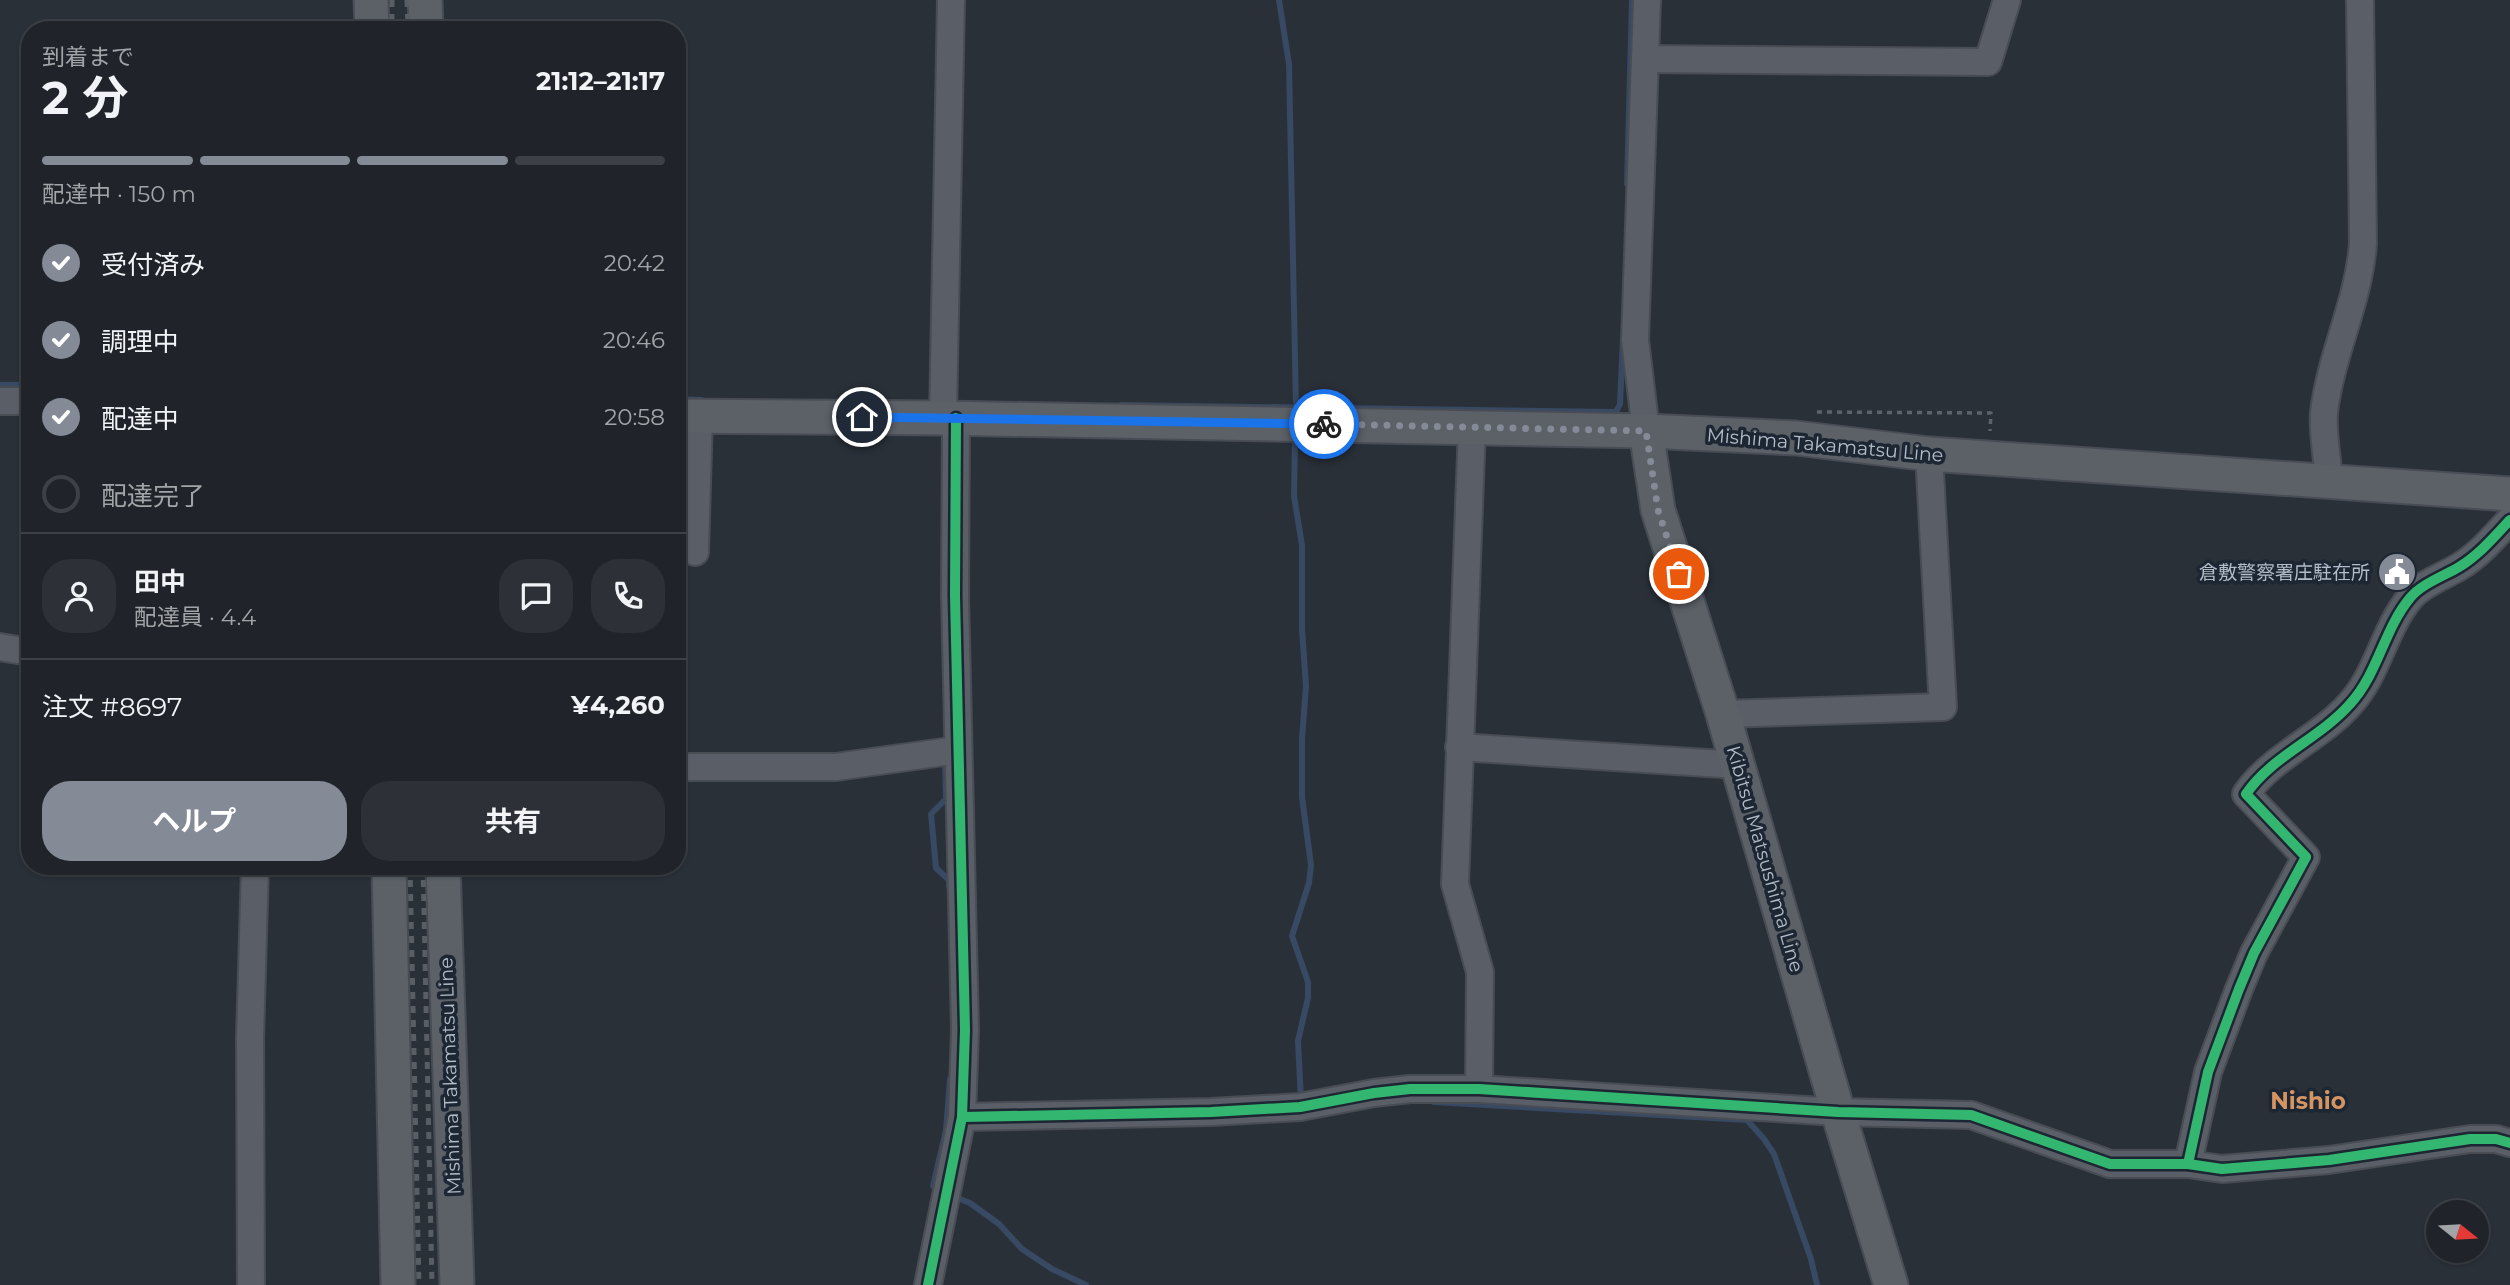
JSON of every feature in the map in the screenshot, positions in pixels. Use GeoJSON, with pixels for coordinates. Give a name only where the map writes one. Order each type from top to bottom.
{"type":"FeatureCollection","features":[{"type":"Feature","properties":{"kind":"main road"},"geometry":{"type":"LineString","coordinates":[[371,0],[372,21]]}},
{"type":"Feature","properties":{"kind":"main road"},"geometry":{"type":"LineString","coordinates":[[425,0],[426,21]]}},
{"type":"Feature","properties":{"kind":"main road","name":"Mishima Takamatsu Line"},"geometry":{"type":"LineString","coordinates":[[688,416],[947,410],[1646,431],[1796,438],[1929,454],[2510,494]]}},
{"type":"Feature","properties":{"kind":"main road","name":"Kibitsu Matsushima Line"},"geometry":{"type":"LineString","coordinates":[[1646,431],[1658,510],[1723,714],[1891,1285]]}},
{"type":"Feature","properties":{"kind":"main road"},"geometry":{"type":"LineString","coordinates":[[389,875],[398,1285]]}},
{"type":"Feature","properties":{"kind":"main road","name":"Mishima Takamatsu Line"},"geometry":{"type":"LineString","coordinates":[[443,875],[457,1285]]}},
{"type":"Feature","properties":{"kind":"street"},"geometry":{"type":"LineString","coordinates":[[928,1285],[962,1117],[965,1030],[950,751],[955,596],[947,410],[951,0]]}},
{"type":"Feature","properties":{"kind":"street"},"geometry":{"type":"LineString","coordinates":[[1646,431],[1635,340],[1647,0]]}},
{"type":"Feature","properties":{"kind":"street"},"geometry":{"type":"LineString","coordinates":[[1645,59],[1988,62],[2007,0]]}},
{"type":"Feature","properties":{"kind":"street"},"geometry":{"type":"LineString","coordinates":[[2329,483],[2324,414],[2338,350],[2361,269],[2363,243],[2360,0]]}},
{"type":"Feature","properties":{"kind":"street"},"geometry":{"type":"LineString","coordinates":[[0,401],[21,401]]}},
{"type":"Feature","properties":{"kind":"street"},"geometry":{"type":"LineString","coordinates":[[688,416],[695,552]]}},
{"type":"Feature","properties":{"kind":"street"},"geometry":{"type":"LineString","coordinates":[[1472,426],[1455,884],[1480,971],[1479,1089]]}},
{"type":"Feature","properties":{"kind":"street"},"geometry":{"type":"LineString","coordinates":[[1723,714],[1943,707],[1929,454]]}},
{"type":"Feature","properties":{"kind":"street"},"geometry":{"type":"LineString","coordinates":[[2188,1164],[2208,1072],[2239,989],[2254,953],[2306,857],[2246,794],[2257,777],[2334,720],[2351,703],[2370,675],[2398,615],[2412,595],[2461,566],[2485,547],[2510,520]]}},
{"type":"Feature","properties":{"kind":"street"},"geometry":{"type":"LineString","coordinates":[[0,647],[21,650]]}},
{"type":"Feature","properties":{"kind":"street"},"geometry":{"type":"LineString","coordinates":[[1459,747],[1738,765]]}},
{"type":"Feature","properties":{"kind":"street"},"geometry":{"type":"LineString","coordinates":[[686,767],[836,767],[950,751]]}},
{"type":"Feature","properties":{"kind":"street"},"geometry":{"type":"LineString","coordinates":[[251,1285],[250,1051],[255,875]]}},
{"type":"Feature","properties":{"kind":"street"},"geometry":{"type":"LineString","coordinates":[[962,1117],[1211,1112],[1302,1107],[1410,1089],[1479,1089],[1838,1112],[1971,1115],[2110,1164],[2188,1164],[2222,1169],[2329,1160],[2470,1139],[2496,1139],[2510,1143]]}},
{"type":"Feature","properties":{"kind":"path"},"geometry":{"type":"LineString","coordinates":[[1806,411],[1991,413],[1990,434]]}},
{"type":"Feature","properties":{"kind":"waterway"},"geometry":{"type":"LineString","coordinates":[[1279,0],[1289,64],[1296,407]]}},
{"type":"Feature","properties":{"kind":"waterway"},"geometry":{"type":"LineString","coordinates":[[1627,184],[1632,0]]}},
{"type":"Feature","properties":{"kind":"waterway"},"geometry":{"type":"LineString","coordinates":[[1121,405],[1616,412],[1620,404],[1623,338]]}},
{"type":"Feature","properties":{"kind":"waterway"},"geometry":{"type":"LineString","coordinates":[[0,385],[21,385]]}},
{"type":"Feature","properties":{"kind":"waterway"},"geometry":{"type":"LineString","coordinates":[[686,399],[701,400]]}},
{"type":"Feature","properties":{"kind":"waterway"},"geometry":{"type":"LineString","coordinates":[[1295,437],[1294,496],[1302,545],[1302,629],[1306,686],[1302,797],[1311,865],[1309,883],[1292,936],[1308,982],[1308,998],[1298,1041],[1301,1100]]}},
{"type":"Feature","properties":{"kind":"waterway"},"geometry":{"type":"LineString","coordinates":[[945,760],[946,799],[931,814],[936,868],[949,880],[949,886]]}},
{"type":"Feature","properties":{"kind":"waterway"},"geometry":{"type":"LineString","coordinates":[[939,1189],[933,1186],[946,1130],[950,1079]]}},
{"type":"Feature","properties":{"kind":"waterway"},"geometry":{"type":"LineString","coordinates":[[1434,1102],[1747,1120],[1774,1154],[1811,1259],[1817,1285]]}},
{"type":"Feature","properties":{"kind":"waterway"},"geometry":{"type":"LineString","coordinates":[[952,1196],[970,1203],[999,1224],[1022,1249],[1052,1269],[1086,1285]]}},
{"type":"Feature","properties":{"kind":"railway"},"geometry":{"type":"LineString","coordinates":[[392,0],[392,21]]}},
{"type":"Feature","properties":{"kind":"railway"},"geometry":{"type":"LineString","coordinates":[[407,0],[408,21]]}},
{"type":"Feature","properties":{"kind":"railway"},"geometry":{"type":"LineString","coordinates":[[410,875],[419,1285]]}},
{"type":"Feature","properties":{"kind":"railway"},"geometry":{"type":"LineString","coordinates":[[423,875],[432,1285]]}},
{"type":"Feature","properties":{"kind":"cycle path"},"geometry":{"type":"LineString","coordinates":[[928,1285],[962,1117],[965,1030],[955,596],[956,418]]}},
{"type":"Feature","properties":{"kind":"cycle path"},"geometry":{"type":"LineString","coordinates":[[2188,1164],[2208,1072],[2239,989],[2254,953],[2306,857],[2246,794],[2269,769],[2350,704],[2368,679],[2394,623],[2410,598],[2426,584],[2473,557],[2510,520]]}},
{"type":"Feature","properties":{"kind":"cycle path"},"geometry":{"type":"LineString","coordinates":[[962,1117],[1211,1112],[1300,1107],[1410,1089],[1479,1089],[1838,1112],[1971,1115],[2110,1164],[2188,1164],[2222,1169],[2329,1160],[2470,1139],[2496,1139],[2510,1143]]}},
{"type":"Feature","properties":{"kind":"way so far"},"geometry":{"type":"LineString","coordinates":[[1324,424],[1646,431],[1658,510],[1679,574]]}},
{"type":"Feature","properties":{"kind":"place","name":"倉敷警察署庄駐在所"},"geometry":{"type":"Point","coordinates":[2397,572]}},
{"type":"Feature","properties":{"kind":"district","name":"Nishio"},"geometry":{"type":"Point","coordinates":[2308,1101]}},
{"type":"Feature","properties":{"kind":"route"},"geometry":{"type":"LineString","coordinates":[[862,417],[1324,424]]}}]}
